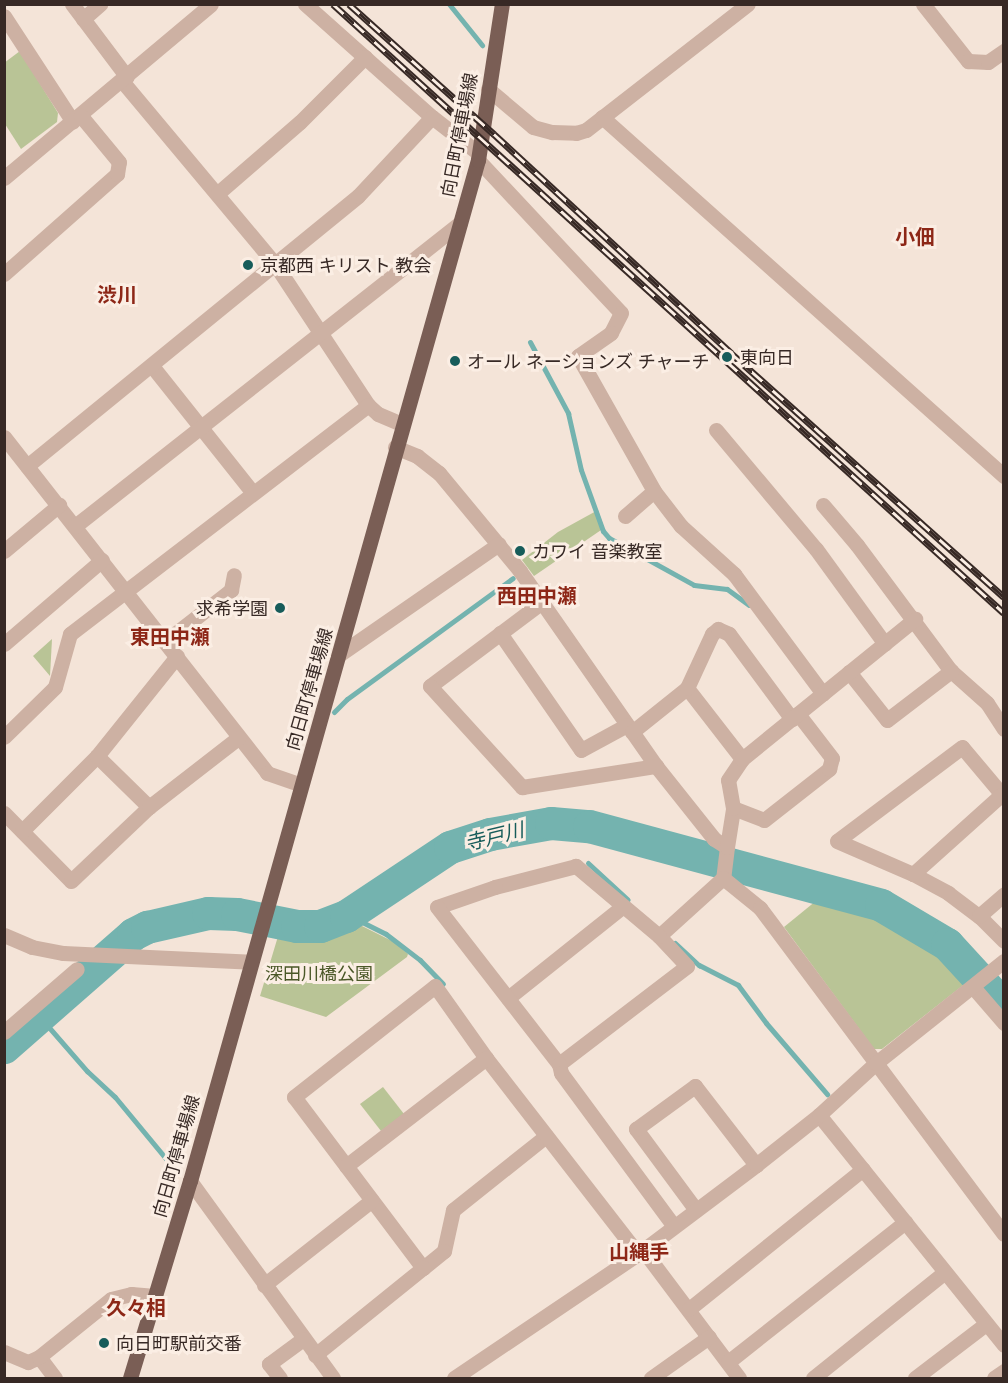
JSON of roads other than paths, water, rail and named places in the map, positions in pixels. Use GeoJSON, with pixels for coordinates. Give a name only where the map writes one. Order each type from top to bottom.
{"type":"FeatureCollection","features":[{"type":"Feature","properties":{"kind":"main road","name":"向日町停車場線"},"geometry":{"type":"LineString","coordinates":[[130,1378],[190,1181],[340,654],[401,424],[478,157],[502,4]]}},
{"type":"Feature","properties":{"kind":"street"},"geometry":{"type":"LineString","coordinates":[[72,4],[124,79],[275,264],[321,330],[368,405],[378,414],[401,424]]}},
{"type":"Feature","properties":{"kind":"street"},"geometry":{"type":"LineString","coordinates":[[83,19],[100,4]]}},
{"type":"Feature","properties":{"kind":"street"},"geometry":{"type":"LineString","coordinates":[[4,178],[77,119],[211,4]]}},
{"type":"Feature","properties":{"kind":"street"},"geometry":{"type":"LineString","coordinates":[[305,4],[478,157],[621,313],[611,333],[578,356],[654,491],[681,526],[734,574],[823,694]]}},
{"type":"Feature","properties":{"kind":"street"},"geometry":{"type":"LineString","coordinates":[[488,89],[519,117],[540,130],[566,134],[586,130],[748,4]]}},
{"type":"Feature","properties":{"kind":"street"},"geometry":{"type":"LineString","coordinates":[[923,4],[968,61],[988,62],[1004,51]]}},
{"type":"Feature","properties":{"kind":"street"},"geometry":{"type":"LineString","coordinates":[[4,16],[77,119],[119,162],[117,174],[4,274]]}},
{"type":"Feature","properties":{"kind":"street"},"geometry":{"type":"LineString","coordinates":[[218,193],[300,122],[365,57]]}},
{"type":"Feature","properties":{"kind":"street"},"geometry":{"type":"LineString","coordinates":[[27,466],[358,196],[432,117]]}},
{"type":"Feature","properties":{"kind":"street"},"geometry":{"type":"LineString","coordinates":[[602,117],[1004,476]]}},
{"type":"Feature","properties":{"kind":"street"},"geometry":{"type":"LineString","coordinates":[[75,526],[321,330],[460,223]]}},
{"type":"Feature","properties":{"kind":"street"},"geometry":{"type":"LineString","coordinates":[[152,366],[253,493]]}},
{"type":"Feature","properties":{"kind":"street"},"geometry":{"type":"LineString","coordinates":[[4,737],[55,687],[70,634],[368,405]]}},
{"type":"Feature","properties":{"kind":"street"},"geometry":{"type":"LineString","coordinates":[[716,430],[816,549],[885,644]]}},
{"type":"Feature","properties":{"kind":"street"},"geometry":{"type":"LineString","coordinates":[[4,437],[166,641],[267,773],[301,785]]}},
{"type":"Feature","properties":{"kind":"street"},"geometry":{"type":"LineString","coordinates":[[395,447],[417,456],[439,472],[499,544],[656,766],[714,839],[725,863],[1004,1234]]}},
{"type":"Feature","properties":{"kind":"street"},"geometry":{"type":"LineString","coordinates":[[625,516],[654,491]]}},
{"type":"Feature","properties":{"kind":"street"},"geometry":{"type":"LineString","coordinates":[[4,550],[58,505]]}},
{"type":"Feature","properties":{"kind":"street"},"geometry":{"type":"LineString","coordinates":[[823,505],[915,619],[951,670],[982,696],[1004,729]]}},
{"type":"Feature","properties":{"kind":"street"},"geometry":{"type":"LineString","coordinates":[[340,654],[499,544]]}},
{"type":"Feature","properties":{"kind":"street"},"geometry":{"type":"LineString","coordinates":[[4,644],[102,560]]}},
{"type":"Feature","properties":{"kind":"street"},"geometry":{"type":"LineString","coordinates":[[166,641],[231,590],[234,575]]}},
{"type":"Feature","properties":{"kind":"street"},"geometry":{"type":"LineString","coordinates":[[542,602],[430,686],[522,787],[656,766]]}},
{"type":"Feature","properties":{"kind":"street"},"geometry":{"type":"LineString","coordinates":[[659,936],[725,863],[733,808],[728,780],[742,759],[915,619]]}},
{"type":"Feature","properties":{"kind":"street"},"geometry":{"type":"LineString","coordinates":[[500,633],[580,750],[630,729],[687,688],[712,634],[718,629],[723,630],[832,758],[829,769],[764,820],[733,808]]}},
{"type":"Feature","properties":{"kind":"street"},"geometry":{"type":"LineString","coordinates":[[22,831],[97,756],[177,656]]}},
{"type":"Feature","properties":{"kind":"street"},"geometry":{"type":"LineString","coordinates":[[849,672],[886,720],[951,670]]}},
{"type":"Feature","properties":{"kind":"street"},"geometry":{"type":"LineString","coordinates":[[687,688],[742,759]]}},
{"type":"Feature","properties":{"kind":"street"},"geometry":{"type":"LineString","coordinates":[[4,813],[70,881],[149,807],[238,738]]}},
{"type":"Feature","properties":{"kind":"street"},"geometry":{"type":"LineString","coordinates":[[913,874],[1002,796],[962,747],[837,841],[913,874],[948,893],[980,916],[1004,941]]}},
{"type":"Feature","properties":{"kind":"street"},"geometry":{"type":"LineString","coordinates":[[97,756],[149,807]]}},
{"type":"Feature","properties":{"kind":"street"},"geometry":{"type":"LineString","coordinates":[[559,1064],[687,966],[659,936],[576,866],[495,887],[437,908],[559,1064],[561,1073],[674,1226]]}},
{"type":"Feature","properties":{"kind":"street"},"geometry":{"type":"LineString","coordinates":[[980,916],[1004,894]]}},
{"type":"Feature","properties":{"kind":"street"},"geometry":{"type":"LineString","coordinates":[[508,998],[622,907]]}},
{"type":"Feature","properties":{"kind":"street"},"geometry":{"type":"LineString","coordinates":[[4,935],[32,947],[63,954],[130,955],[251,962]]}},
{"type":"Feature","properties":{"kind":"street"},"geometry":{"type":"LineString","coordinates":[[454,1378],[641,1252],[756,1166],[876,1063],[1004,961]]}},
{"type":"Feature","properties":{"kind":"street"},"geometry":{"type":"LineString","coordinates":[[4,1032],[77,969]]}},
{"type":"Feature","properties":{"kind":"street"},"geometry":{"type":"LineString","coordinates":[[975,985],[1004,1023]]}},
{"type":"Feature","properties":{"kind":"street"},"geometry":{"type":"LineString","coordinates":[[423,1268],[294,1097],[435,986],[486,1058],[546,1136],[689,1309],[739,1378]]}},
{"type":"Feature","properties":{"kind":"street"},"geometry":{"type":"LineString","coordinates":[[346,1166],[486,1058]]}},
{"type":"Feature","properties":{"kind":"street"},"geometry":{"type":"LineString","coordinates":[[696,1210],[636,1129],[695,1086],[756,1166]]}},
{"type":"Feature","properties":{"kind":"street"},"geometry":{"type":"LineString","coordinates":[[819,1114],[1004,1345]]}},
{"type":"Feature","properties":{"kind":"street"},"geometry":{"type":"LineString","coordinates":[[315,1355],[444,1251],[453,1210],[546,1136]]}},
{"type":"Feature","properties":{"kind":"street"},"geometry":{"type":"LineString","coordinates":[[689,1309],[863,1169]]}},
{"type":"Feature","properties":{"kind":"street"},"geometry":{"type":"LineString","coordinates":[[190,1181],[333,1378]]}},
{"type":"Feature","properties":{"kind":"street"},"geometry":{"type":"LineString","coordinates":[[264,1285],[372,1200]]}},
{"type":"Feature","properties":{"kind":"street"},"geometry":{"type":"LineString","coordinates":[[728,1362],[904,1222]]}},
{"type":"Feature","properties":{"kind":"street"},"geometry":{"type":"LineString","coordinates":[[813,1378],[945,1272]]}},
{"type":"Feature","properties":{"kind":"street"},"geometry":{"type":"LineString","coordinates":[[4,1352],[28,1362],[39,1356],[111,1299],[131,1294],[154,1296]]}},
{"type":"Feature","properties":{"kind":"street"},"geometry":{"type":"LineString","coordinates":[[915,1378],[986,1324]]}},
{"type":"Feature","properties":{"kind":"street"},"geometry":{"type":"LineString","coordinates":[[651,1378],[709,1337]]}},
{"type":"Feature","properties":{"kind":"street"},"geometry":{"type":"LineString","coordinates":[[280,1378],[269,1364],[303,1339]]}},
{"type":"Feature","properties":{"kind":"street"},"geometry":{"type":"LineString","coordinates":[[39,1356],[55,1378]]}},
{"type":"Feature","properties":{"kind":"street"},"geometry":{"type":"LineString","coordinates":[[994,1378],[1004,1371]]}},
{"type":"Feature","properties":{"kind":"waterway"},"geometry":{"type":"LineString","coordinates":[[449,4],[482,45]]}},
{"type":"Feature","properties":{"kind":"waterway"},"geometry":{"type":"LineString","coordinates":[[530,342],[568,413],[581,470],[603,531],[609,538],[694,585],[727,589],[749,605]]}},
{"type":"Feature","properties":{"kind":"waterway"},"geometry":{"type":"LineString","coordinates":[[334,712],[347,699],[513,578]]}},
{"type":"Feature","properties":{"kind":"waterway","name":"寺戸川"},"geometry":{"type":"LineString","coordinates":[[4,1047],[133,934],[147,927],[208,913],[237,914],[297,926],[320,926],[346,916],[450,847],[490,834],[551,823],[589,826],[881,905],[947,944],[1004,1006]]}},
{"type":"Feature","properties":{"kind":"waterway"},"geometry":{"type":"LineString","coordinates":[[588,863],[628,900]]}},
{"type":"Feature","properties":{"kind":"waterway"},"geometry":{"type":"LineString","coordinates":[[348,915],[386,934],[420,960],[443,984]]}},
{"type":"Feature","properties":{"kind":"waterway"},"geometry":{"type":"LineString","coordinates":[[675,943],[699,965],[738,985],[766,1023],[827,1094]]}},
{"type":"Feature","properties":{"kind":"waterway"},"geometry":{"type":"LineString","coordinates":[[40,1017],[87,1071],[115,1097],[172,1166]]}},
{"type":"Feature","properties":{"kind":"railway"},"geometry":{"type":"LineString","coordinates":[[333,4],[1004,613]]}},
{"type":"Feature","properties":{"kind":"railway"},"geometry":{"type":"LineString","coordinates":[[349,4],[494,134],[731,353],[1004,597]]}},
{"type":"Feature","properties":{"kind":"place","name":"京都西 キリスト 教会"},"geometry":{"type":"Point","coordinates":[248,265]}},
{"type":"Feature","properties":{"kind":"place","name":"東向日"},"geometry":{"type":"Point","coordinates":[727,357]}},
{"type":"Feature","properties":{"kind":"place","name":"オール ネーションズ チャーチ"},"geometry":{"type":"Point","coordinates":[455,361]}},
{"type":"Feature","properties":{"kind":"place","name":"カワイ 音楽教室"},"geometry":{"type":"Point","coordinates":[520,551]}},
{"type":"Feature","properties":{"kind":"place","name":"求希学園"},"geometry":{"type":"Point","coordinates":[280,608]}},
{"type":"Feature","properties":{"kind":"place","name":"向日町駅前交番"},"geometry":{"type":"Point","coordinates":[104,1343]}},
{"type":"Feature","properties":{"kind":"district","name":"小佃"},"geometry":{"type":"Point","coordinates":[915,236]}},
{"type":"Feature","properties":{"kind":"district","name":"渋川"},"geometry":{"type":"Point","coordinates":[117,294]}},
{"type":"Feature","properties":{"kind":"district","name":"西田中瀬"},"geometry":{"type":"Point","coordinates":[537,595]}},
{"type":"Feature","properties":{"kind":"district","name":"東田中瀬"},"geometry":{"type":"Point","coordinates":[170,636]}},
{"type":"Feature","properties":{"kind":"district","name":"山縄手"},"geometry":{"type":"Point","coordinates":[639,1251]}},
{"type":"Feature","properties":{"kind":"district","name":"久々相"},"geometry":{"type":"Point","coordinates":[136,1307]}},
{"type":"Feature","properties":{"kind":"park label","name":"深田川橋公園"},"geometry":{"type":"Point","coordinates":[319,973]}}]}
